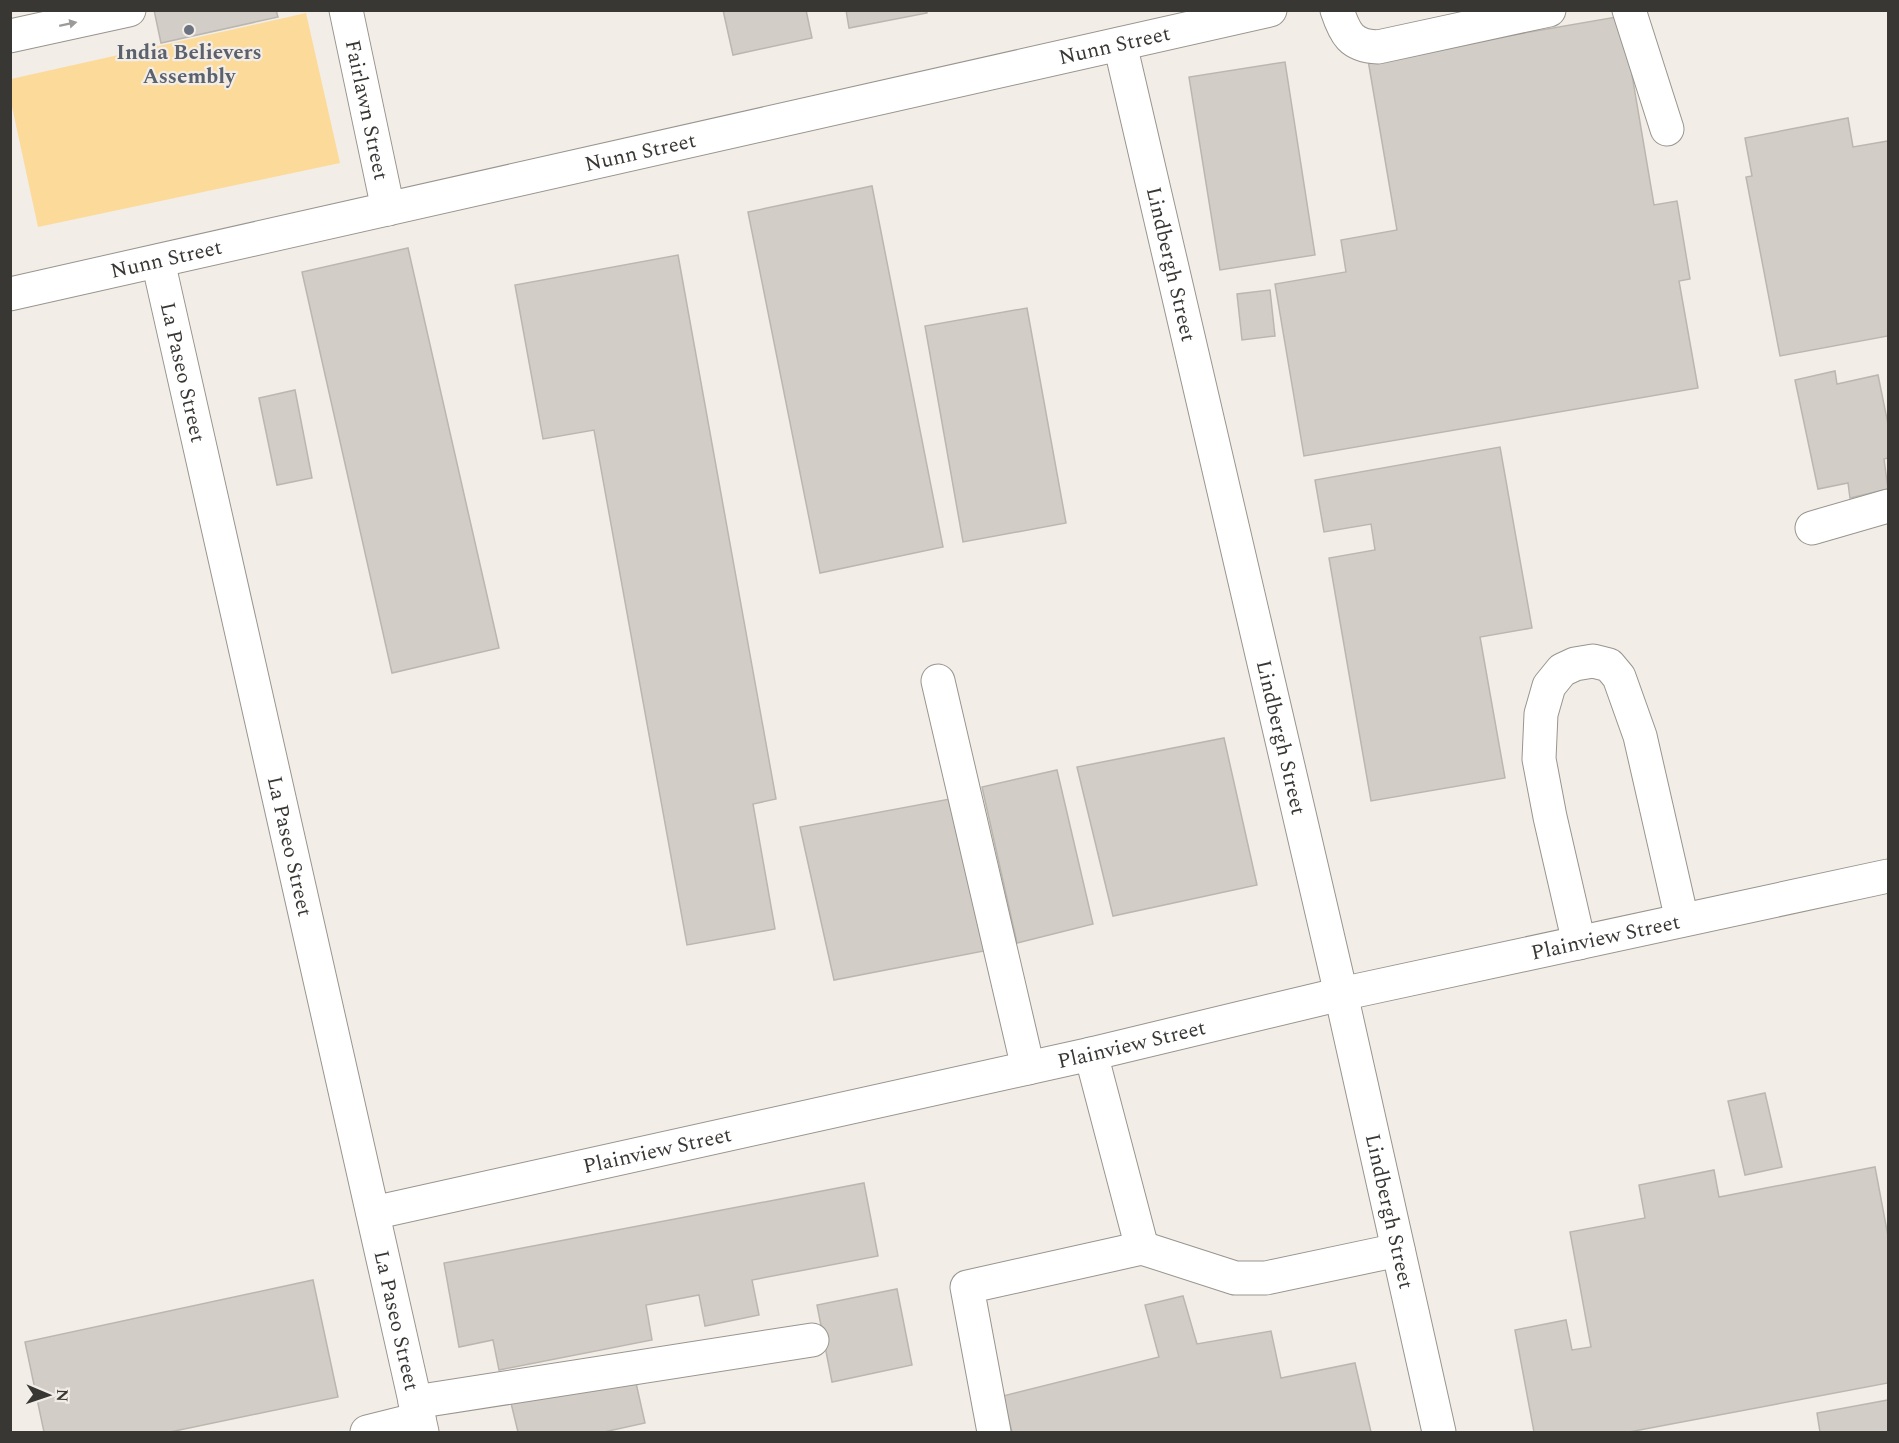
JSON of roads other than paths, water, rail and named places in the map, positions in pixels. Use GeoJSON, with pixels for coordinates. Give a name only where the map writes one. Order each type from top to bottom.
{"type":"FeatureCollection","features":[{"type":"Feature","properties":{"kind":"street"},"geometry":{"type":"LineString","coordinates":[[10,36],[129,10]]}},
{"type":"Feature","properties":{"kind":"street","name":"Fairlawn Street"},"geometry":{"type":"LineString","coordinates":[[346,10],[388,209]]}},
{"type":"Feature","properties":{"kind":"street"},"geometry":{"type":"LineString","coordinates":[[1337,10],[1344,32],[1366,46],[1378,47],[1484,17],[1549,10]]}},
{"type":"Feature","properties":{"kind":"street"},"geometry":{"type":"LineString","coordinates":[[1629,10],[1667,129]]}},
{"type":"Feature","properties":{"kind":"street","name":"Nunn Street"},"geometry":{"type":"LineString","coordinates":[[10,294],[1120,45],[1254,12]]}},
{"type":"Feature","properties":{"kind":"street","name":"Lindbergh Street"},"geometry":{"type":"LineString","coordinates":[[1120,45],[1341,994],[1439,1432]]}},
{"type":"Feature","properties":{"kind":"street","name":"La Paseo Street"},"geometry":{"type":"LineString","coordinates":[[158,261],[419,1418]]}},
{"type":"Feature","properties":{"kind":"street"},"geometry":{"type":"LineString","coordinates":[[1812,528],[1888,506]]}},
{"type":"Feature","properties":{"kind":"street"},"geometry":{"type":"LineString","coordinates":[[1579,943],[1539,759],[1541,714],[1549,686],[1562,670],[1575,664],[1593,661],[1609,664],[1619,677],[1640,735],[1682,920]]}},
{"type":"Feature","properties":{"kind":"street"},"geometry":{"type":"LineString","coordinates":[[938,681],[1028,1068]]}},
{"type":"Feature","properties":{"kind":"street","name":"Plainview Street"},"geometry":{"type":"LineString","coordinates":[[373,1213],[1091,1054],[1341,994],[1888,876]]}},
{"type":"Feature","properties":{"kind":"street"},"geometry":{"type":"LineString","coordinates":[[1091,1054],[1142,1248]]}},
{"type":"Feature","properties":{"kind":"street"},"geometry":{"type":"LineString","coordinates":[[994,1432],[967,1287],[1142,1248],[1235,1278],[1266,1278],[1398,1250]]}},
{"type":"Feature","properties":{"kind":"street"},"geometry":{"type":"LineString","coordinates":[[367,1432],[419,1418],[812,1340]]}},
{"type":"Feature","properties":{"kind":"place","name":"India Believers Assembly"},"geometry":{"type":"Point","coordinates":[189,30]}}]}
